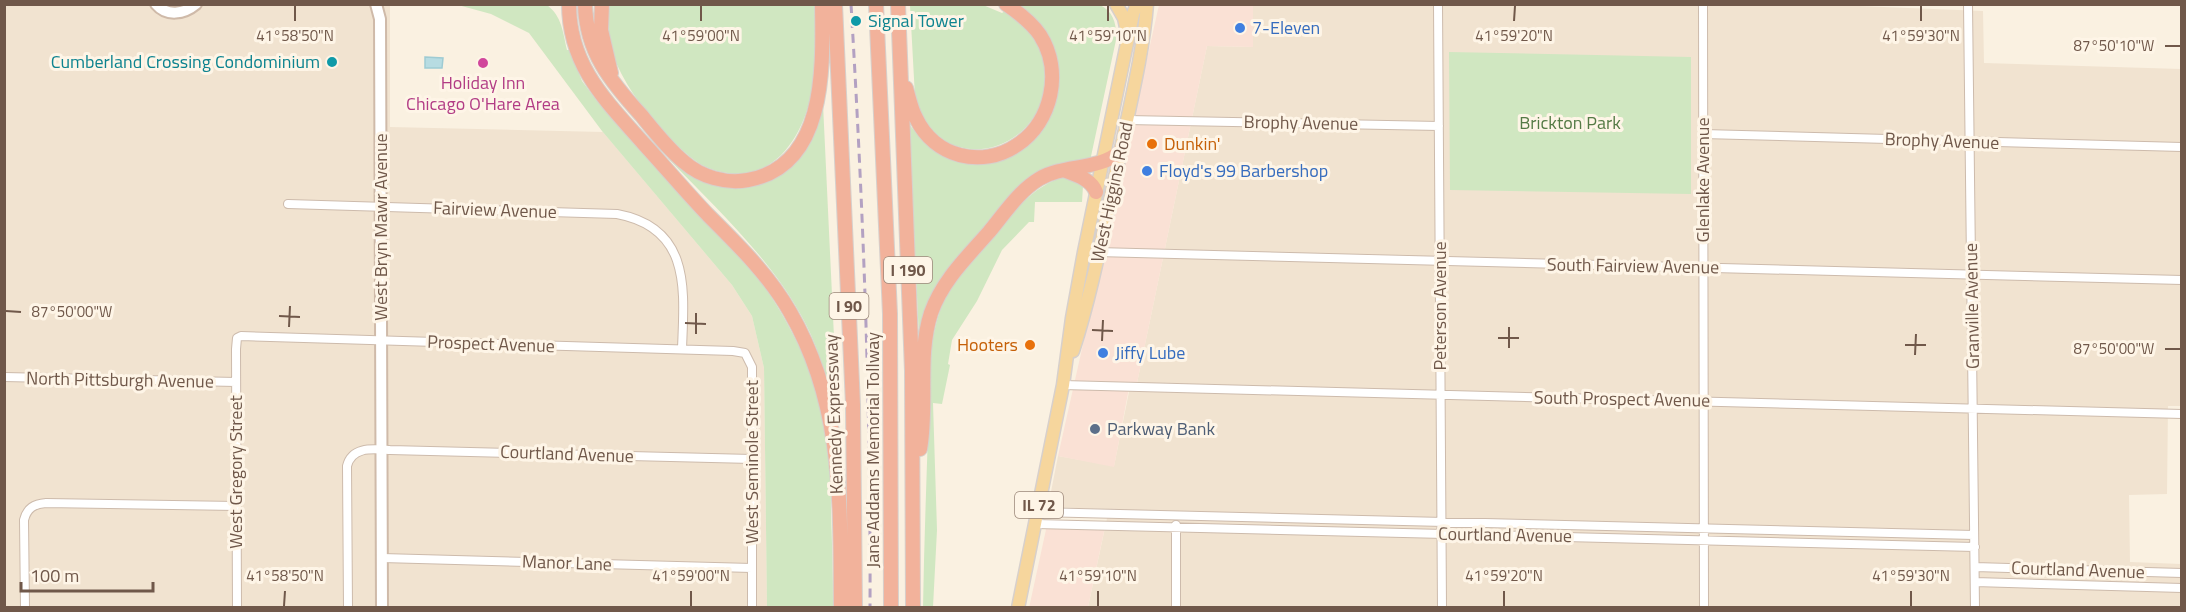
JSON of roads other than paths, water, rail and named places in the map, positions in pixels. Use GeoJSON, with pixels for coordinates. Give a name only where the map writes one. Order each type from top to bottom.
{"type":"FeatureCollection","features":[{"type":"Feature","properties":{"kind":"highway"},"geometry":{"type":"LineString","coordinates":[[560,4],[569,20],[581,61],[599,93],[696,202],[766,276],[800,329],[825,391],[834,439],[841,541],[841,608]]}},
{"type":"Feature","properties":{"kind":"highway"},"geometry":{"type":"LineString","coordinates":[[569,20],[570,4]]}},
{"type":"Feature","properties":{"kind":"highway"},"geometry":{"type":"LineString","coordinates":[[585,4],[587,26],[597,59],[614,84],[684,162],[709,177],[739,182],[771,173],[789,158],[804,140],[813,118],[821,76],[822,4]]}},
{"type":"Feature","properties":{"kind":"highway"},"geometry":{"type":"LineString","coordinates":[[603,4],[601,30],[614,84]]}},
{"type":"Feature","properties":{"kind":"highway","name":"Kennedy Expressway"},"geometry":{"type":"LineString","coordinates":[[835,4],[853,405],[855,608]]}},
{"type":"Feature","properties":{"kind":"highway","name":"Jane Addams Memorial Tollway"},"geometry":{"type":"LineString","coordinates":[[876,4],[890,314],[891,608]]}},
{"type":"Feature","properties":{"kind":"highway","name":"I 190"},"geometry":{"type":"LineString","coordinates":[[898,4],[912,371],[913,608]]}},
{"type":"Feature","properties":{"kind":"highway"},"geometry":{"type":"LineString","coordinates":[[900,51],[912,108],[916,119],[929,138],[945,151],[967,157],[994,156],[1007,151],[1023,141],[1040,123],[1051,97],[1052,79],[1050,59],[1040,35],[1024,17],[1006,4]]}},
{"type":"Feature","properties":{"kind":"highway"},"geometry":{"type":"LineString","coordinates":[[913,490],[922,443],[926,339],[931,314],[939,295],[955,270],[1022,194],[1041,178],[1102,163],[1120,152]]}},
{"type":"Feature","properties":{"kind":"highway"},"geometry":{"type":"LineString","coordinates":[[1064,171],[1079,176],[1094,186],[1096,192]]}},
{"type":"Feature","properties":{"kind":"main road"},"geometry":{"type":"LineString","coordinates":[[1116,4],[1124,18],[1129,39]]}},
{"type":"Feature","properties":{"kind":"main road","name":"West Higgins Road"},"geometry":{"type":"LineString","coordinates":[[1018,608],[1064,381],[1084,252],[1137,4]]}},
{"type":"Feature","properties":{"kind":"main road","name":"West Higgins Road"},"geometry":{"type":"LineString","coordinates":[[1064,381],[1084,319],[1099,252],[1127,120],[1147,4]]}},
{"type":"Feature","properties":{"kind":"street"},"geometry":{"type":"LineString","coordinates":[[156,4],[164,12],[182,13],[196,4]]}},
{"type":"Feature","properties":{"kind":"street","name":"West Bryn Mawr Avenue"},"geometry":{"type":"LineString","coordinates":[[375,4],[380,19],[382,608]]}},
{"type":"Feature","properties":{"kind":"street","name":"Peterson Avenue"},"geometry":{"type":"LineString","coordinates":[[1438,4],[1442,608]]}},
{"type":"Feature","properties":{"kind":"street","name":"Glenlake Avenue"},"geometry":{"type":"LineString","coordinates":[[1703,4],[1704,608]]}},
{"type":"Feature","properties":{"kind":"street","name":"Granville Avenue"},"geometry":{"type":"LineString","coordinates":[[1968,4],[1975,608]]}},
{"type":"Feature","properties":{"kind":"street","name":"Brophy Avenue"},"geometry":{"type":"LineString","coordinates":[[1127,120],[1439,126]]}},
{"type":"Feature","properties":{"kind":"street","name":"Brophy Avenue"},"geometry":{"type":"LineString","coordinates":[[1703,134],[2181,147]]}},
{"type":"Feature","properties":{"kind":"street","name":"Fairview Avenue"},"geometry":{"type":"LineString","coordinates":[[288,204],[630,216],[655,230],[673,250],[679,265],[684,293],[682,349]]}},
{"type":"Feature","properties":{"kind":"street","name":"South Fairview Avenue"},"geometry":{"type":"LineString","coordinates":[[1084,252],[2181,280]]}},
{"type":"Feature","properties":{"kind":"street","name":"Prospect Avenue"},"geometry":{"type":"LineString","coordinates":[[237,338],[241,336],[381,340],[745,353]]}},
{"type":"Feature","properties":{"kind":"street","name":"West Gregory Street"},"geometry":{"type":"LineString","coordinates":[[237,338],[237,608]]}},
{"type":"Feature","properties":{"kind":"street","name":"West Seminole Street"},"geometry":{"type":"LineString","coordinates":[[745,353],[752,367],[752,608]]}},
{"type":"Feature","properties":{"kind":"street","name":"North Pittsburgh Avenue"},"geometry":{"type":"LineString","coordinates":[[4,377],[236,382]]}},
{"type":"Feature","properties":{"kind":"street","name":"South Prospect Avenue"},"geometry":{"type":"LineString","coordinates":[[1064,381],[1441,395],[2181,414]]}},
{"type":"Feature","properties":{"kind":"street"},"geometry":{"type":"LineString","coordinates":[[348,608],[347,466],[349,459],[357,452],[382,450]]}},
{"type":"Feature","properties":{"kind":"street","name":"Courtland Avenue"},"geometry":{"type":"LineString","coordinates":[[382,450],[752,459]]}},
{"type":"Feature","properties":{"kind":"street"},"geometry":{"type":"LineString","coordinates":[[26,608],[24,520],[25,514],[32,506],[46,503],[236,506]]}},
{"type":"Feature","properties":{"kind":"street"},"geometry":{"type":"LineString","coordinates":[[1176,516],[1176,608]]}},
{"type":"Feature","properties":{"kind":"street","name":"Courtland Avenue"},"geometry":{"type":"LineString","coordinates":[[1037,518],[1176,516],[1974,535]]}},
{"type":"Feature","properties":{"kind":"street","name":"Courtland Avenue"},"geometry":{"type":"LineString","coordinates":[[1037,518],[1176,527],[1975,547]]}},
{"type":"Feature","properties":{"kind":"street","name":"Manor Lane"},"geometry":{"type":"LineString","coordinates":[[382,558],[752,568]]}},
{"type":"Feature","properties":{"kind":"street","name":"Courtland Avenue"},"geometry":{"type":"LineString","coordinates":[[1975,567],[2181,573]]}},
{"type":"Feature","properties":{"kind":"street","name":"Courtland Avenue"},"geometry":{"type":"LineString","coordinates":[[1975,582],[2181,588]]}},
{"type":"Feature","properties":{"kind":"water"},"geometry":{"type":"Polygon","coordinates":[[[425,57],[443,58],[442,68],[425,68],[425,57]]]}},
{"type":"Feature","properties":{"kind":"railway"},"geometry":{"type":"LineString","coordinates":[[851,4],[865,306],[870,608]]}},
{"type":"Feature","properties":{"kind":"place","name":"Signal Tower"},"geometry":{"type":"Point","coordinates":[856,21]}},
{"type":"Feature","properties":{"kind":"place","name":"7-Eleven"},"geometry":{"type":"Point","coordinates":[1240,28]}},
{"type":"Feature","properties":{"kind":"place","name":"Cumberland Crossing Condominium"},"geometry":{"type":"Point","coordinates":[332,62]}},
{"type":"Feature","properties":{"kind":"place","name":"Holiday Inn Chicago O'Hare Area"},"geometry":{"type":"Point","coordinates":[483,63]}},
{"type":"Feature","properties":{"kind":"place","name":"Dunkin'"},"geometry":{"type":"Point","coordinates":[1152,144]}},
{"type":"Feature","properties":{"kind":"place","name":"Floyd's 99 Barbershop"},"geometry":{"type":"Point","coordinates":[1147,171]}},
{"type":"Feature","properties":{"kind":"place","name":"Hooters"},"geometry":{"type":"Point","coordinates":[1030,345]}},
{"type":"Feature","properties":{"kind":"place","name":"Jiffy Lube"},"geometry":{"type":"Point","coordinates":[1103,353]}},
{"type":"Feature","properties":{"kind":"place","name":"Parkway Bank"},"geometry":{"type":"Point","coordinates":[1095,429]}},
{"type":"Feature","properties":{"kind":"park label","name":"Brickton Park"},"geometry":{"type":"Point","coordinates":[1570,123]}}]}
